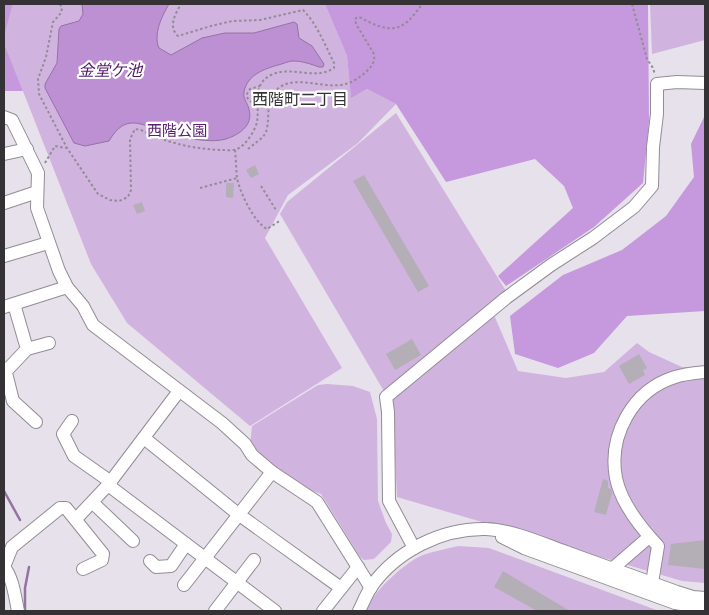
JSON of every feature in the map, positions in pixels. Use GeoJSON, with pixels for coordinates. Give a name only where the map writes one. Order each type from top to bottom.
{"type":"FeatureCollection","features":[{"type":"Feature","properties":{"kind":"street"},"geometry":{"type":"LineString","coordinates":[[414,548],[389,501],[388,412],[386,397],[506,298],[594,238],[634,207],[652,186],[657,84],[676,82],[705,83]]}},
{"type":"Feature","properties":{"kind":"street"},"geometry":{"type":"LineString","coordinates":[[4,117],[12,120],[38,173],[37,208],[59,271],[67,287],[93,324],[222,423],[245,444],[252,455],[272,472],[317,502],[371,588]]}},
{"type":"Feature","properties":{"kind":"street"},"geometry":{"type":"LineString","coordinates":[[4,154],[27,149]]}},
{"type":"Feature","properties":{"kind":"street"},"geometry":{"type":"LineString","coordinates":[[4,203],[37,192]]}},
{"type":"Feature","properties":{"kind":"street"},"geometry":{"type":"LineString","coordinates":[[4,256],[48,243]]}},
{"type":"Feature","properties":{"kind":"street"},"geometry":{"type":"LineString","coordinates":[[27,349],[9,305],[67,287]]}},
{"type":"Feature","properties":{"kind":"street"},"geometry":{"type":"LineString","coordinates":[[36,422],[12,401],[4,369],[9,368],[27,349],[49,342]]}},
{"type":"Feature","properties":{"kind":"street"},"geometry":{"type":"LineString","coordinates":[[652,583],[658,546],[638,522],[623,498],[616,478],[615,455],[619,435],[627,414],[640,397],[674,377],[705,372]]}},
{"type":"Feature","properties":{"kind":"street"},"geometry":{"type":"LineString","coordinates":[[76,520],[110,484],[179,391]]}},
{"type":"Feature","properties":{"kind":"street"},"geometry":{"type":"LineString","coordinates":[[72,421],[63,434],[74,456],[270,610]]}},
{"type":"Feature","properties":{"kind":"street"},"geometry":{"type":"LineString","coordinates":[[144,438],[238,514],[341,588]]}},
{"type":"Feature","properties":{"kind":"street"},"geometry":{"type":"LineString","coordinates":[[184,585],[272,472]]}},
{"type":"Feature","properties":{"kind":"street"},"geometry":{"type":"LineString","coordinates":[[93,503],[132,541]]}},
{"type":"Feature","properties":{"kind":"street"},"geometry":{"type":"LineString","coordinates":[[18,611],[12,584],[4,567],[12,547],[60,508],[66,508],[103,554],[102,560],[83,569]]}},
{"type":"Feature","properties":{"kind":"street"},"geometry":{"type":"LineString","coordinates":[[486,529],[524,548],[689,609],[705,608]]}},
{"type":"Feature","properties":{"kind":"street"},"geometry":{"type":"LineString","coordinates":[[359,611],[371,588],[388,567],[414,548],[427,541],[458,531],[486,529],[527,537],[652,583],[694,597],[705,598]]}},
{"type":"Feature","properties":{"kind":"street"},"geometry":{"type":"LineString","coordinates":[[612,568],[649,537]]}},
{"type":"Feature","properties":{"kind":"street"},"geometry":{"type":"LineString","coordinates":[[150,561],[156,568],[171,566],[186,544]]}},
{"type":"Feature","properties":{"kind":"street"},"geometry":{"type":"LineString","coordinates":[[215,611],[254,560]]}},
{"type":"Feature","properties":{"kind":"street"},"geometry":{"type":"LineString","coordinates":[[323,611],[358,567]]}},
{"type":"Feature","properties":{"kind":"path"},"geometry":{"type":"LineString","coordinates":[[60,4],[62,8],[61,13],[53,22],[46,57],[38,80],[39,94],[67,148],[98,194],[118,202],[128,197],[131,190],[130,139],[135,129],[179,146],[235,150],[242,146],[253,132],[257,123],[256,104],[262,82],[272,74],[286,71],[312,74],[328,72],[334,68],[334,63],[309,15],[303,10],[260,20],[232,21],[178,36],[172,26],[181,4]]}},
{"type":"Feature","properties":{"kind":"path"},"geometry":{"type":"LineString","coordinates":[[248,149],[263,137],[266,132],[272,96],[278,89],[293,82],[342,85],[353,81],[370,68],[375,60],[374,54],[356,24],[356,18],[359,17],[381,28],[393,29],[404,25],[410,20],[422,4]]}},
{"type":"Feature","properties":{"kind":"path"},"geometry":{"type":"LineString","coordinates":[[632,4],[657,84]]}},
{"type":"Feature","properties":{"kind":"path"},"geometry":{"type":"LineString","coordinates":[[256,104],[250,102],[246,95],[250,89],[260,86]]}},
{"type":"Feature","properties":{"kind":"path"},"geometry":{"type":"LineString","coordinates":[[38,173],[55,146],[67,148]]}},
{"type":"Feature","properties":{"kind":"path"},"geometry":{"type":"LineString","coordinates":[[235,150],[237,178],[245,199],[262,226],[267,229],[281,220]]}},
{"type":"Feature","properties":{"kind":"path"},"geometry":{"type":"LineString","coordinates":[[200,188],[237,178]]}},
{"type":"Feature","properties":{"kind":"path"},"geometry":{"type":"LineString","coordinates":[[261,186],[276,210]]}},
{"type":"Feature","properties":{"kind":"green space","name":"西階公園"},"geometry":{"type":"Polygon","coordinates":[[[13,4],[325,4],[347,56],[351,97],[367,89],[396,104],[358,143],[288,195],[265,238],[342,368],[250,426],[127,323],[91,264],[4,43],[13,4]]]}},
{"type":"Feature","properties":{"kind":"green space"},"geometry":{"type":"Polygon","coordinates":[[[650,4],[705,4],[705,40],[652,54],[650,4]]]}},
{"type":"Feature","properties":{"kind":"green space"},"geometry":{"type":"Polygon","coordinates":[[[396,113],[506,291],[385,393],[280,214],[287,202],[396,113]]]}},
{"type":"Feature","properties":{"kind":"green space"},"geometry":{"type":"Polygon","coordinates":[[[494,315],[518,371],[566,378],[604,372],[637,343],[649,352],[682,367],[705,367],[705,583],[682,581],[397,497],[392,399],[494,315]]]}},
{"type":"Feature","properties":{"kind":"green space"},"geometry":{"type":"Polygon","coordinates":[[[318,385],[353,386],[370,392],[377,419],[378,501],[392,534],[391,542],[374,559],[364,560],[360,557],[321,494],[307,489],[261,459],[250,446],[252,426],[318,385]]]}},
{"type":"Feature","properties":{"kind":"green space"},"geometry":{"type":"Polygon","coordinates":[[[458,546],[489,548],[659,611],[365,611],[382,587],[416,558],[458,546]]]}},
{"type":"Feature","properties":{"kind":"shaded area"},"geometry":{"type":"Polygon","coordinates":[[[4,4],[13,4],[4,37],[4,4]]]}},
{"type":"Feature","properties":{"kind":"shaded area"},"geometry":{"type":"Polygon","coordinates":[[[325,4],[648,4],[649,121],[643,183],[594,227],[506,286],[498,276],[573,208],[564,186],[535,159],[446,182],[396,104],[367,89],[351,98],[347,56],[325,4]]]}},
{"type":"Feature","properties":{"kind":"shaded area"},"geometry":{"type":"Polygon","coordinates":[[[4,43],[23,91],[4,91],[4,43]]]}},
{"type":"Feature","properties":{"kind":"shaded area"},"geometry":{"type":"Polygon","coordinates":[[[705,115],[705,311],[627,316],[594,353],[558,368],[515,354],[510,316],[563,275],[622,250],[666,216],[694,177],[691,144],[705,115]]]}},
{"type":"Feature","properties":{"kind":"water","name":"金堂ケ池"},"geometry":{"type":"Polygon","coordinates":[[[82,4],[169,4],[161,20],[157,43],[159,48],[171,55],[202,38],[225,33],[254,33],[294,22],[297,24],[299,38],[312,46],[324,64],[323,67],[319,67],[303,62],[291,61],[267,69],[252,77],[244,92],[244,98],[250,112],[248,123],[237,134],[226,139],[212,141],[195,139],[134,123],[122,126],[109,141],[85,146],[74,143],[45,88],[45,84],[57,63],[59,29],[61,26],[79,21],[83,14],[82,4]]]}},
{"type":"Feature","properties":{"kind":"building"},"geometry":{"type":"Polygon","coordinates":[[[255,165],[259,174],[251,178],[246,170],[255,165]]]}},
{"type":"Feature","properties":{"kind":"building"},"geometry":{"type":"Polygon","coordinates":[[[364,175],[429,286],[418,292],[353,181],[364,175]]]}},
{"type":"Feature","properties":{"kind":"building"},"geometry":{"type":"Polygon","coordinates":[[[226,183],[234,183],[233,198],[226,197],[226,183]]]}},
{"type":"Feature","properties":{"kind":"building"},"geometry":{"type":"Polygon","coordinates":[[[142,202],[145,211],[137,214],[133,205],[142,202]]]}},
{"type":"Feature","properties":{"kind":"building"},"geometry":{"type":"Polygon","coordinates":[[[412,339],[421,355],[395,370],[386,354],[412,339]]]}},
{"type":"Feature","properties":{"kind":"building"},"geometry":{"type":"Polygon","coordinates":[[[639,354],[647,368],[643,370],[645,375],[629,384],[619,366],[639,354]]]}},
{"type":"Feature","properties":{"kind":"building"},"geometry":{"type":"Polygon","coordinates":[[[603,479],[608,481],[608,488],[611,489],[612,493],[606,515],[594,512],[603,479]]]}},
{"type":"Feature","properties":{"kind":"building"},"geometry":{"type":"Polygon","coordinates":[[[705,540],[705,569],[668,565],[671,544],[705,540]]]}},
{"type":"Feature","properties":{"kind":"building"},"geometry":{"type":"Polygon","coordinates":[[[503,571],[570,611],[537,611],[494,587],[503,571]]]}},
{"type":"Feature","properties":{"kind":"waterway"},"geometry":{"type":"LineString","coordinates":[[4,491],[20,520]]}},
{"type":"Feature","properties":{"kind":"waterway"},"geometry":{"type":"LineString","coordinates":[[25,611],[25,588],[29,567]]}},
{"type":"Feature","properties":{"kind":"district","name":"西階町二丁目"},"geometry":{"type":"Point","coordinates":[300,99]}}]}
